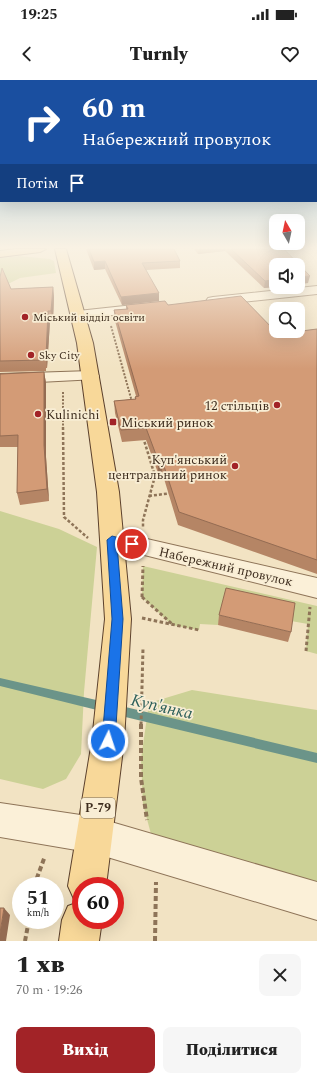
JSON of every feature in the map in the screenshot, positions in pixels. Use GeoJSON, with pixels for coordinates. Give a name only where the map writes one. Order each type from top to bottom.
{"type":"FeatureCollection","features":[{"type":"Feature","properties":{"kind":"main road","name":"Р-79"},"geometry":{"type":"LineString","coordinates":[[71,289],[86,343],[108,492],[101,541],[118,619],[109,730],[88,877]]}},
{"type":"Feature","properties":{"kind":"main road"},"geometry":{"type":"LineString","coordinates":[[79,941],[81,929]]}},
{"type":"Feature","properties":{"kind":"street"},"geometry":{"type":"LineString","coordinates":[[199,302],[317,290]]}},
{"type":"Feature","properties":{"kind":"street"},"geometry":{"type":"LineString","coordinates":[[78,315],[153,307]]}},
{"type":"Feature","properties":{"kind":"street"},"geometry":{"type":"LineString","coordinates":[[0,380],[91,376]]}},
{"type":"Feature","properties":{"kind":"street","name":"Набережний провулок"},"geometry":{"type":"LineString","coordinates":[[101,541],[143,547],[314,587]]}},
{"type":"Feature","properties":{"kind":"street"},"geometry":{"type":"LineString","coordinates":[[0,820],[94,835],[317,901]]}},
{"type":"Feature","properties":{"kind":"path"},"geometry":{"type":"LineString","coordinates":[[108,312],[120,366],[132,403],[134,403]]}},
{"type":"Feature","properties":{"kind":"path"},"geometry":{"type":"LineString","coordinates":[[52,378],[63,392],[64,517],[101,541]]}},
{"type":"Feature","properties":{"kind":"path"},"geometry":{"type":"LineString","coordinates":[[141,432],[155,476],[143,520],[142,604]]}},
{"type":"Feature","properties":{"kind":"path"},"geometry":{"type":"LineString","coordinates":[[149,496],[178,492]]}},
{"type":"Feature","properties":{"kind":"path"},"geometry":{"type":"LineString","coordinates":[[306,651],[314,587]]}},
{"type":"Feature","properties":{"kind":"path"},"geometry":{"type":"LineString","coordinates":[[142,597],[172,624]]}},
{"type":"Feature","properties":{"kind":"path"},"geometry":{"type":"LineString","coordinates":[[142,611],[142,624]]}},
{"type":"Feature","properties":{"kind":"path"},"geometry":{"type":"LineString","coordinates":[[142,618],[199,630]]}},
{"type":"Feature","properties":{"kind":"path"},"geometry":{"type":"LineString","coordinates":[[141,737],[143,645]]}},
{"type":"Feature","properties":{"kind":"path"},"geometry":{"type":"LineString","coordinates":[[25,941],[27,929]]}},
{"type":"Feature","properties":{"kind":"green space"},"geometry":{"type":"Polygon","coordinates":[[[0,511],[59,529],[97,547],[84,692],[81,754],[66,779],[43,789],[0,779],[0,511]]]}},
{"type":"Feature","properties":{"kind":"green space"},"geometry":{"type":"Polygon","coordinates":[[[143,566],[317,606],[317,654],[306,651],[308,624],[291,621],[225,598],[218,625],[200,624],[199,630],[172,625],[142,597],[143,566]]]}},
{"type":"Feature","properties":{"kind":"green space"},"geometry":{"type":"Polygon","coordinates":[[[192,690],[317,710],[317,901],[156,853],[143,804],[141,759],[149,703],[192,690]]]}},
{"type":"Feature","properties":{"kind":"building"},"geometry":{"type":"Polygon","coordinates":[[[0,289],[53,289],[51,311],[48,311],[46,357],[44,357],[44,360],[0,361],[0,289]]]}},
{"type":"Feature","properties":{"kind":"building"},"geometry":{"type":"Polygon","coordinates":[[[118,289],[157,289],[159,293],[121,297],[118,289]]]}},
{"type":"Feature","properties":{"kind":"building","name":"Куп'янський центральний ринок"},"geometry":{"type":"Polygon","coordinates":[[[241,296],[269,325],[269,338],[305,338],[305,331],[317,329],[317,560],[179,512],[162,460],[158,460],[146,428],[121,430],[114,401],[136,399],[135,397],[139,396],[114,310],[128,309],[126,305],[165,301],[168,305],[241,296]]]}},
{"type":"Feature","properties":{"kind":"building"},"geometry":{"type":"Polygon","coordinates":[[[44,372],[44,445],[47,489],[17,493],[18,435],[0,436],[0,374],[44,372]]]}},
{"type":"Feature","properties":{"kind":"building"},"geometry":{"type":"Polygon","coordinates":[[[226,588],[295,603],[291,632],[219,615],[226,588]]]}},
{"type":"Feature","properties":{"kind":"building"},"geometry":{"type":"Polygon","coordinates":[[[0,908],[4,908],[0,933],[0,908]]]}},
{"type":"Feature","properties":{"kind":"waterway","name":"Куп'янка"},"geometry":{"type":"LineString","coordinates":[[0,682],[105,707]]}},
{"type":"Feature","properties":{"kind":"waterway","name":"Куп'янка"},"geometry":{"type":"LineString","coordinates":[[117,710],[317,758]]}},
{"type":"Feature","properties":{"kind":"place","name":"Міський відділ освіти"},"geometry":{"type":"Point","coordinates":[25,317]}},
{"type":"Feature","properties":{"kind":"place","name":"Sky City"},"geometry":{"type":"Point","coordinates":[31,355]}},
{"type":"Feature","properties":{"kind":"place","name":"12 стільців"},"geometry":{"type":"Point","coordinates":[277,405]}},
{"type":"Feature","properties":{"kind":"place","name":"Kulinichi"},"geometry":{"type":"Point","coordinates":[38,414]}},
{"type":"Feature","properties":{"kind":"place","name":"Міський ринок"},"geometry":{"type":"Point","coordinates":[113,422]}},
{"type":"Feature","properties":{"kind":"place","name":"Куп'янський центральний ринок"},"geometry":{"type":"Point","coordinates":[235,466]}},
{"type":"Feature","properties":{"kind":"route"},"geometry":{"type":"LineString","coordinates":[[108,741],[118,619],[112,540],[132,544]]}}]}
